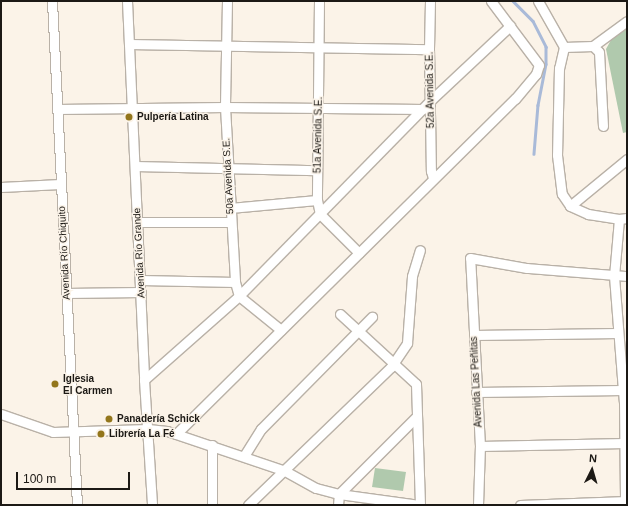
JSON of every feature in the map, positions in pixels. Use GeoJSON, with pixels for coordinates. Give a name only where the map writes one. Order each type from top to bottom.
{"type":"FeatureCollection","features":[{"type":"Feature","properties":{"kind":"street","name":"Avenida Río Chiquito"},"geometry":{"type":"LineString","coordinates":[[52,1],[60,184],[75,432],[77,505]]}},
{"type":"Feature","properties":{"kind":"street","name":"Avenida Río Grande"},"geometry":{"type":"LineString","coordinates":[[127,1],[141,280],[144,380],[152,505]]}},
{"type":"Feature","properties":{"kind":"street","name":"50a Avenida S.E."},"geometry":{"type":"LineString","coordinates":[[226,1],[225,107],[227,168],[235,282],[239,296]]}},
{"type":"Feature","properties":{"kind":"street","name":"51a Avenida S.E."},"geometry":{"type":"LineString","coordinates":[[319,1],[317,200],[320,214]]}},
{"type":"Feature","properties":{"kind":"street","name":"52a Avenida S.E."},"geometry":{"type":"LineString","coordinates":[[430,1],[429,49],[431,171],[433,178]]}},
{"type":"Feature","properties":{"kind":"street"},"geometry":{"type":"LineString","coordinates":[[176,434],[433,178],[515,99],[536,74],[539,65],[491,1]]}},
{"type":"Feature","properties":{"kind":"street"},"geometry":{"type":"LineString","coordinates":[[520,505],[626,503],[626,402],[623,390],[621,339],[614,276],[623,219],[588,214],[570,206],[562,194],[557,155],[559,68],[564,47],[538,1]]}},
{"type":"Feature","properties":{"kind":"street"},"geometry":{"type":"LineString","coordinates":[[564,47],[593,46],[627,21]]}},
{"type":"Feature","properties":{"kind":"street"},"geometry":{"type":"LineString","coordinates":[[144,380],[239,296],[430,101],[510,26]]}},
{"type":"Feature","properties":{"kind":"street"},"geometry":{"type":"LineString","coordinates":[[129,44],[429,49]]}},
{"type":"Feature","properties":{"kind":"street"},"geometry":{"type":"LineString","coordinates":[[593,46],[599,52],[603,126]]}},
{"type":"Feature","properties":{"kind":"street"},"geometry":{"type":"LineString","coordinates":[[57,109],[225,107],[422,109]]}},
{"type":"Feature","properties":{"kind":"street"},"geometry":{"type":"LineString","coordinates":[[570,206],[627,158]]}},
{"type":"Feature","properties":{"kind":"street"},"geometry":{"type":"LineString","coordinates":[[135,166],[317,170]]}},
{"type":"Feature","properties":{"kind":"street"},"geometry":{"type":"LineString","coordinates":[[1,187],[60,184]]}},
{"type":"Feature","properties":{"kind":"street"},"geometry":{"type":"LineString","coordinates":[[230,208],[317,200]]}},
{"type":"Feature","properties":{"kind":"street"},"geometry":{"type":"LineString","coordinates":[[320,214],[359,253]]}},
{"type":"Feature","properties":{"kind":"street"},"geometry":{"type":"LineString","coordinates":[[138,222],[231,222]]}},
{"type":"Feature","properties":{"kind":"street"},"geometry":{"type":"LineString","coordinates":[[248,505],[285,471],[394,363],[407,343],[412,276],[420,250]]}},
{"type":"Feature","properties":{"kind":"street","name":"Avenida Las Peñitas"},"geometry":{"type":"LineString","coordinates":[[478,505],[480,446],[470,258],[527,268],[614,276]]}},
{"type":"Feature","properties":{"kind":"street"},"geometry":{"type":"LineString","coordinates":[[614,276],[627,276]]}},
{"type":"Feature","properties":{"kind":"street"},"geometry":{"type":"LineString","coordinates":[[141,280],[235,282]]}},
{"type":"Feature","properties":{"kind":"street"},"geometry":{"type":"LineString","coordinates":[[66,293],[141,292]]}},
{"type":"Feature","properties":{"kind":"street"},"geometry":{"type":"LineString","coordinates":[[239,296],[281,330]]}},
{"type":"Feature","properties":{"kind":"street"},"geometry":{"type":"LineString","coordinates":[[1,414],[53,432],[148,429],[176,434],[285,471],[316,488],[339,494],[419,505],[418,416],[416,384],[340,314]]}},
{"type":"Feature","properties":{"kind":"street"},"geometry":{"type":"LineString","coordinates":[[244,456],[261,429],[372,317]]}},
{"type":"Feature","properties":{"kind":"street"},"geometry":{"type":"LineString","coordinates":[[474,335],[621,339]]}},
{"type":"Feature","properties":{"kind":"street"},"geometry":{"type":"LineString","coordinates":[[476,392],[623,390]]}},
{"type":"Feature","properties":{"kind":"street"},"geometry":{"type":"LineString","coordinates":[[338,505],[339,494],[418,416]]}},
{"type":"Feature","properties":{"kind":"street"},"geometry":{"type":"LineString","coordinates":[[480,446],[625,443]]}},
{"type":"Feature","properties":{"kind":"street"},"geometry":{"type":"LineString","coordinates":[[212,445],[212,505]]}},
{"type":"Feature","properties":{"kind":"green space"},"geometry":{"type":"Polygon","coordinates":[[[627,22],[627,132],[623,133],[606,49],[616,31],[627,22]]]}},
{"type":"Feature","properties":{"kind":"green space"},"geometry":{"type":"Polygon","coordinates":[[[375,468],[406,472],[403,491],[372,487],[375,468]]]}},
{"type":"Feature","properties":{"kind":"waterway"},"geometry":{"type":"LineString","coordinates":[[513,1],[533,21],[546,47],[546,64],[538,105],[534,154]]}},
{"type":"Feature","properties":{"kind":"place","name":"Pulpería Latina"},"geometry":{"type":"Point","coordinates":[129,117]}},
{"type":"Feature","properties":{"kind":"place","name":"Iglesia El Carmen"},"geometry":{"type":"Point","coordinates":[55,384]}},
{"type":"Feature","properties":{"kind":"place","name":"Panadería Schick"},"geometry":{"type":"Point","coordinates":[109,419]}},
{"type":"Feature","properties":{"kind":"place","name":"Librería La Fé"},"geometry":{"type":"Point","coordinates":[101,434]}}]}
